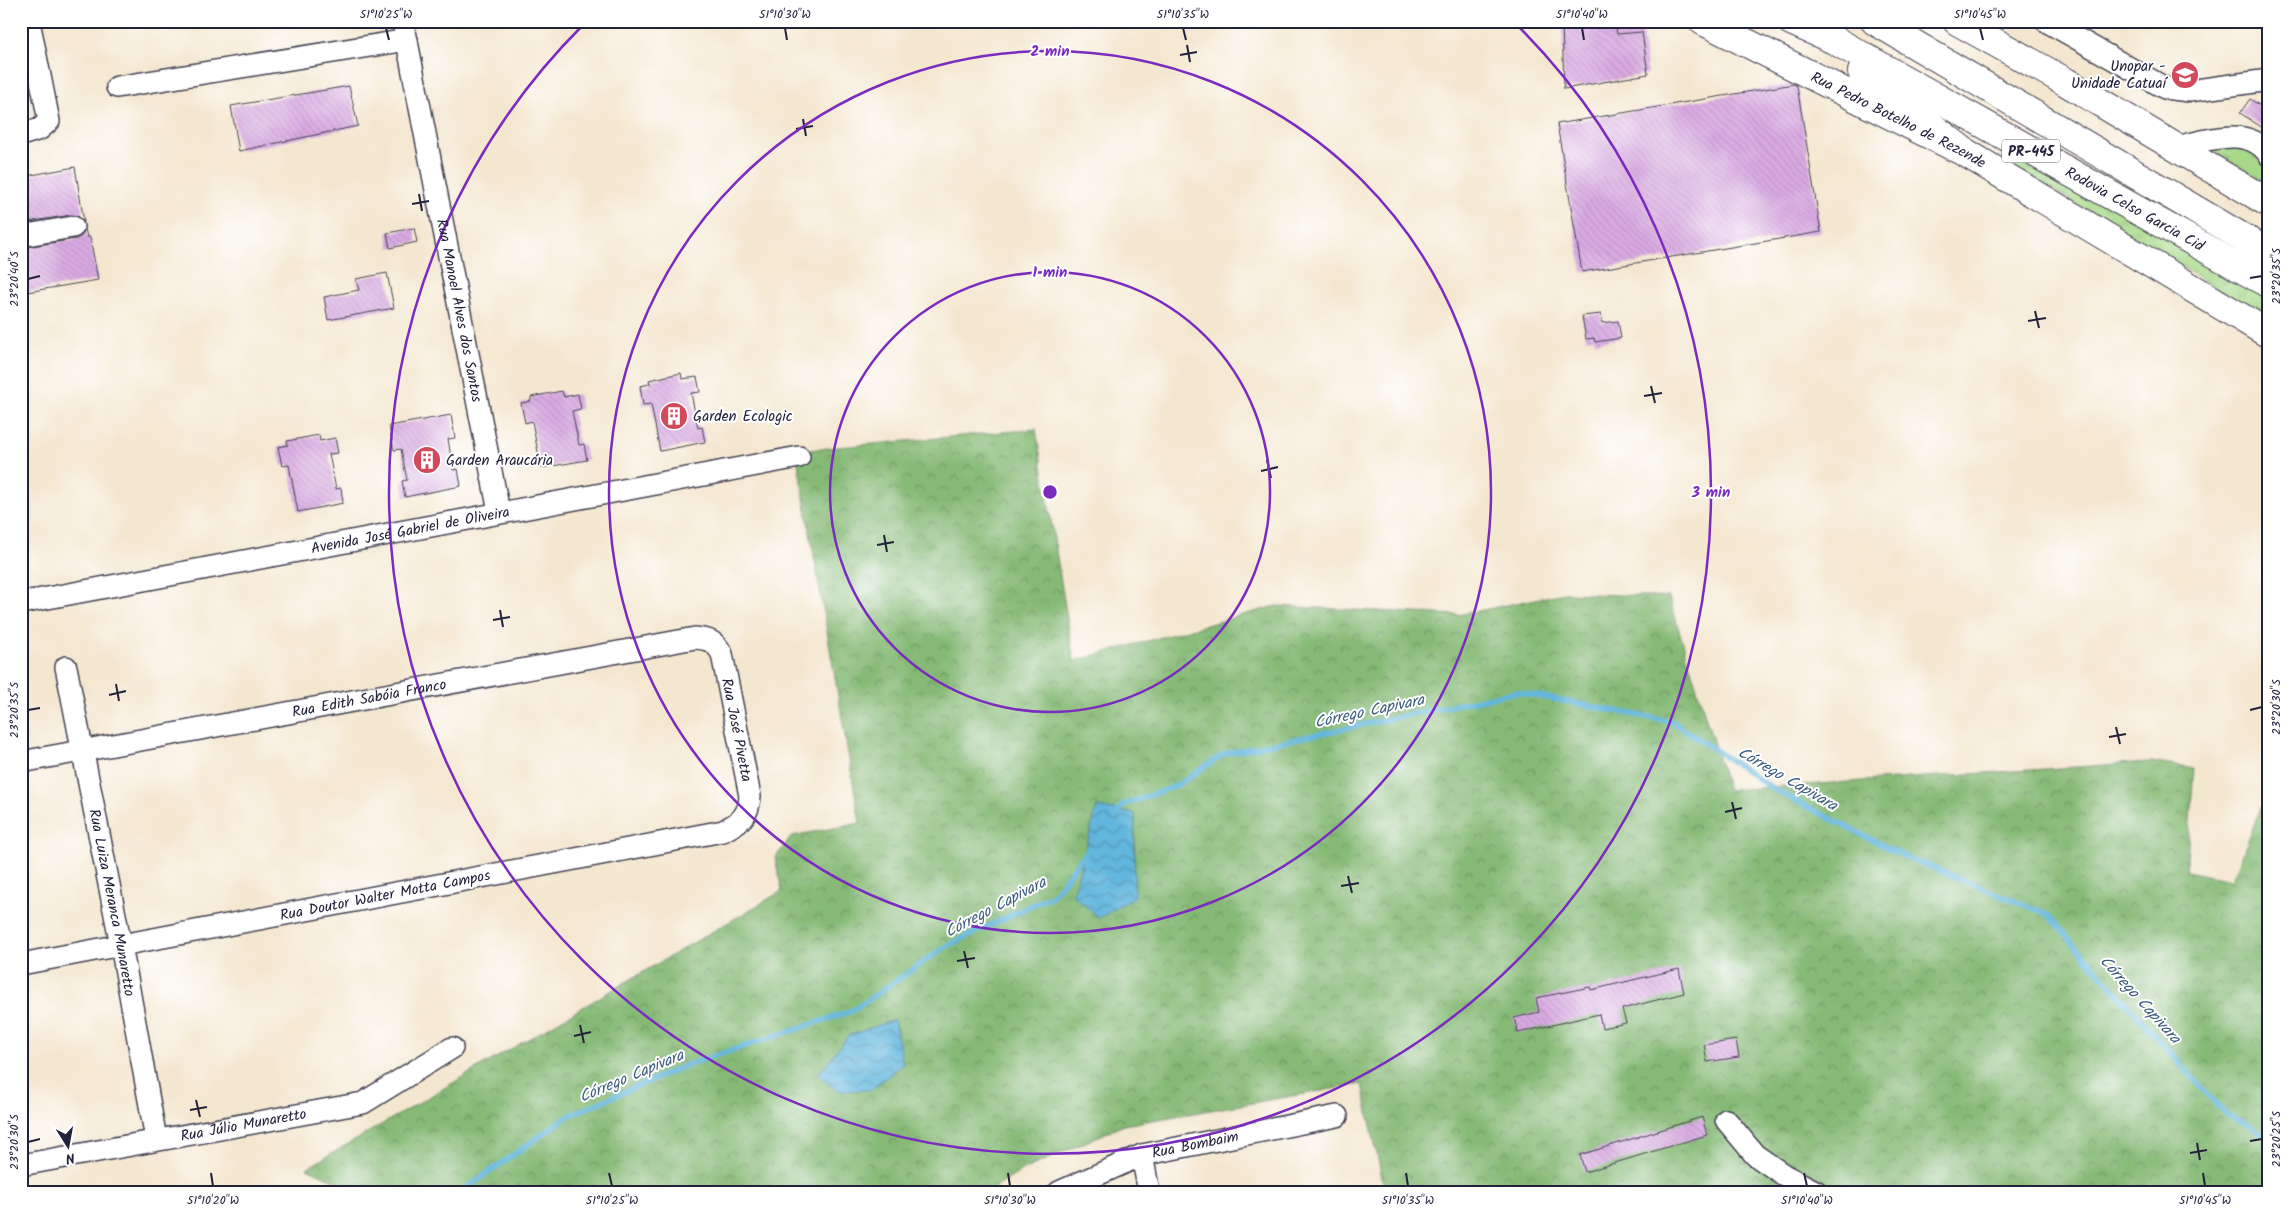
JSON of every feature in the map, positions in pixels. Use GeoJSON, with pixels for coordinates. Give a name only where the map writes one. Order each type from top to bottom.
{"type":"FeatureCollection","features":[{"type":"Feature","properties":{"kind":"main road","name":"Rua Pedro Botelho de Rezende"},"geometry":{"type":"LineString","coordinates":[[1703,21],[1966,152],[2269,334]]}},
{"type":"Feature","properties":{"kind":"main road","name":"Rodovia Celso Garcia Cid"},"geometry":{"type":"LineString","coordinates":[[1875,21],[2269,253]]}},
{"type":"Feature","properties":{"kind":"main road"},"geometry":{"type":"LineString","coordinates":[[1957,21],[2066,82],[2269,203]]}},
{"type":"Feature","properties":{"kind":"main road"},"geometry":{"type":"LineString","coordinates":[[1799,25],[1966,152]]}},
{"type":"Feature","properties":{"kind":"main road","name":"Rodovia Celso Garcia Cid"},"geometry":{"type":"LineString","coordinates":[[1799,25],[1834,40],[2269,284]]}},
{"type":"Feature","properties":{"kind":"street"},"geometry":{"type":"LineString","coordinates":[[21,135],[40,130],[48,121],[29,21]]}},
{"type":"Feature","properties":{"kind":"street"},"geometry":{"type":"LineString","coordinates":[[2046,21],[2165,88],[2176,91],[2269,80]]}},
{"type":"Feature","properties":{"kind":"street"},"geometry":{"type":"LineString","coordinates":[[117,87],[405,31]]}},
{"type":"Feature","properties":{"kind":"street","name":"Rua Manoel Alves dos Santos"},"geometry":{"type":"LineString","coordinates":[[405,31],[499,512]]}},
{"type":"Feature","properties":{"kind":"street"},"geometry":{"type":"LineString","coordinates":[[2176,147],[2213,140],[2247,138],[2265,149],[2269,155]]}},
{"type":"Feature","properties":{"kind":"street"},"geometry":{"type":"LineString","coordinates":[[21,236],[74,227]]}},
{"type":"Feature","properties":{"kind":"street","name":"Avenida José Gabriel de Oliveira"},"geometry":{"type":"LineString","coordinates":[[21,602],[799,457]]}},
{"type":"Feature","properties":{"kind":"street","name":"Rua Edith Sabóia Franco"},"geometry":{"type":"LineString","coordinates":[[21,762],[695,638],[707,638],[716,644]]}},
{"type":"Feature","properties":{"kind":"street","name":"Rua José Pivetta"},"geometry":{"type":"LineString","coordinates":[[716,644],[724,664],[750,796],[749,807],[745,817]]}},
{"type":"Feature","properties":{"kind":"street","name":"Rua Luiza Meranca Munaretto"},"geometry":{"type":"LineString","coordinates":[[66,667],[121,945],[156,1139]]}},
{"type":"Feature","properties":{"kind":"street","name":"Rua Doutor Walter Motta Campos"},"geometry":{"type":"LineString","coordinates":[[21,964],[723,831],[745,817]]}},
{"type":"Feature","properties":{"kind":"street","name":"Rua Júlio Munaretto"},"geometry":{"type":"LineString","coordinates":[[21,1164],[363,1103],[452,1048]]}},
{"type":"Feature","properties":{"kind":"street","name":"Rua Bombaim"},"geometry":{"type":"LineString","coordinates":[[1059,1192],[1142,1155],[1337,1116]]}},
{"type":"Feature","properties":{"kind":"street"},"geometry":{"type":"LineString","coordinates":[[1726,1120],[1755,1155],[1784,1175],[1817,1192]]}},
{"type":"Feature","properties":{"kind":"street"},"geometry":{"type":"LineString","coordinates":[[1142,1155],[1149,1192]]}},
{"type":"Feature","properties":{"kind":"green space"},"geometry":{"type":"Polygon","coordinates":[[[2240,146],[2254,152],[2265,167],[2269,184],[2213,150],[2218,147],[2240,146]]]}},
{"type":"Feature","properties":{"kind":"green space"},"geometry":{"type":"Polygon","coordinates":[[[2018,148],[2269,300],[2269,319],[2008,163],[2018,148]]]}},
{"type":"Feature","properties":{"kind":"green space"},"geometry":{"type":"Polygon","coordinates":[[[1036,429],[1074,661],[1276,606],[1458,615],[1565,593],[1669,597],[1728,790],[2150,762],[2194,769],[2186,871],[2232,880],[2261,807],[2269,810],[2269,1192],[1385,1192],[1362,1084],[1124,1125],[1023,1170],[989,1192],[341,1192],[337,1182],[307,1168],[782,891],[775,858],[792,836],[860,823],[796,451],[1036,429]]]}},
{"type":"Feature","properties":{"kind":"water"},"geometry":{"type":"Polygon","coordinates":[[[1097,807],[1135,814],[1134,897],[1099,918],[1073,895],[1097,807]]]}},
{"type":"Feature","properties":{"kind":"water"},"geometry":{"type":"Polygon","coordinates":[[[894,1020],[903,1064],[871,1090],[838,1091],[818,1075],[848,1036],[894,1020]]]}},
{"type":"Feature","properties":{"kind":"building"},"geometry":{"type":"Polygon","coordinates":[[[1562,21],[1615,21],[1617,34],[1642,32],[1648,74],[1564,89],[1562,21]]]}},
{"type":"Feature","properties":{"kind":"building"},"geometry":{"type":"Polygon","coordinates":[[[1794,84],[1797,86],[1821,232],[1582,272],[1557,124],[1794,84]]]}},
{"type":"Feature","properties":{"kind":"building"},"geometry":{"type":"Polygon","coordinates":[[[349,86],[358,126],[239,151],[231,106],[349,86]]]}},
{"type":"Feature","properties":{"kind":"building"},"geometry":{"type":"Polygon","coordinates":[[[2250,99],[2269,112],[2269,132],[2240,113],[2250,99]]]}},
{"type":"Feature","properties":{"kind":"building"},"geometry":{"type":"Polygon","coordinates":[[[75,167],[84,222],[78,216],[71,215],[21,223],[21,177],[75,167]]]}},
{"type":"Feature","properties":{"kind":"building"},"geometry":{"type":"Polygon","coordinates":[[[414,228],[417,242],[390,248],[387,233],[414,228]]]}},
{"type":"Feature","properties":{"kind":"building"},"geometry":{"type":"Polygon","coordinates":[[[85,229],[87,237],[90,237],[98,280],[21,293],[21,248],[76,239],[81,236],[85,229]]]}},
{"type":"Feature","properties":{"kind":"building"},"geometry":{"type":"Polygon","coordinates":[[[387,273],[394,308],[328,320],[324,297],[359,290],[356,279],[387,273]]]}},
{"type":"Feature","properties":{"kind":"building"},"geometry":{"type":"Polygon","coordinates":[[[1601,314],[1602,323],[1618,321],[1621,338],[1595,342],[1594,338],[1586,339],[1582,316],[1601,314]]]}},
{"type":"Feature","properties":{"kind":"building","name":"Garden Ecologic"},"geometry":{"type":"Polygon","coordinates":[[[681,373],[682,379],[697,377],[700,392],[691,393],[698,428],[702,427],[705,442],[660,451],[651,404],[643,405],[640,386],[650,384],[649,380],[681,373]]]}},
{"type":"Feature","properties":{"kind":"building"},"geometry":{"type":"Polygon","coordinates":[[[562,391],[564,397],[578,394],[581,409],[572,411],[579,445],[584,444],[587,460],[541,468],[532,421],[525,423],[521,403],[531,401],[531,397],[562,391]]]}},
{"type":"Feature","properties":{"kind":"building","name":"Garden Araucária"},"geometry":{"type":"Polygon","coordinates":[[[451,415],[455,438],[448,439],[453,470],[458,469],[461,486],[405,497],[402,481],[407,480],[401,449],[394,450],[389,426],[451,415]]]}},
{"type":"Feature","properties":{"kind":"building"},"geometry":{"type":"Polygon","coordinates":[[[319,435],[320,441],[335,438],[338,453],[329,454],[336,489],[341,488],[343,503],[298,512],[289,465],[282,466],[278,447],[288,445],[287,441],[319,435]]]}},
{"type":"Feature","properties":{"kind":"building"},"geometry":{"type":"Polygon","coordinates":[[[1679,969],[1684,993],[1622,1009],[1626,1023],[1602,1028],[1599,1014],[1518,1033],[1514,1018],[1539,1012],[1536,998],[1590,987],[1591,990],[1679,969]]]}},
{"type":"Feature","properties":{"kind":"building"},"geometry":{"type":"Polygon","coordinates":[[[1736,1040],[1739,1057],[1707,1062],[1704,1045],[1736,1040]]]}},
{"type":"Feature","properties":{"kind":"building"},"geometry":{"type":"Polygon","coordinates":[[[1702,1117],[1707,1135],[1585,1172],[1580,1155],[1702,1117]]]}},
{"type":"Feature","properties":{"kind":"waterway","name":"Córrego Capivara"},"geometry":{"type":"LineString","coordinates":[[1114,817],[1123,805],[1176,786],[1224,754],[1516,692],[1673,722],[1775,790],[1901,855],[2047,914],[2224,1113],[2269,1136]]}},
{"type":"Feature","properties":{"kind":"waterway","name":"Córrego Capivara"},"geometry":{"type":"LineString","coordinates":[[461,1192],[568,1116],[687,1065],[852,1011],[947,946],[1053,895],[1088,850]]}},
{"type":"Feature","properties":{"kind":"place","name":"Unopar - Unidade Catuaí"},"geometry":{"type":"Point","coordinates":[2185,75]}},
{"type":"Feature","properties":{"kind":"place","name":"Garden Ecologic"},"geometry":{"type":"Point","coordinates":[674,416]}},
{"type":"Feature","properties":{"kind":"place","name":"Garden Araucária"},"geometry":{"type":"Point","coordinates":[427,460]}}]}
